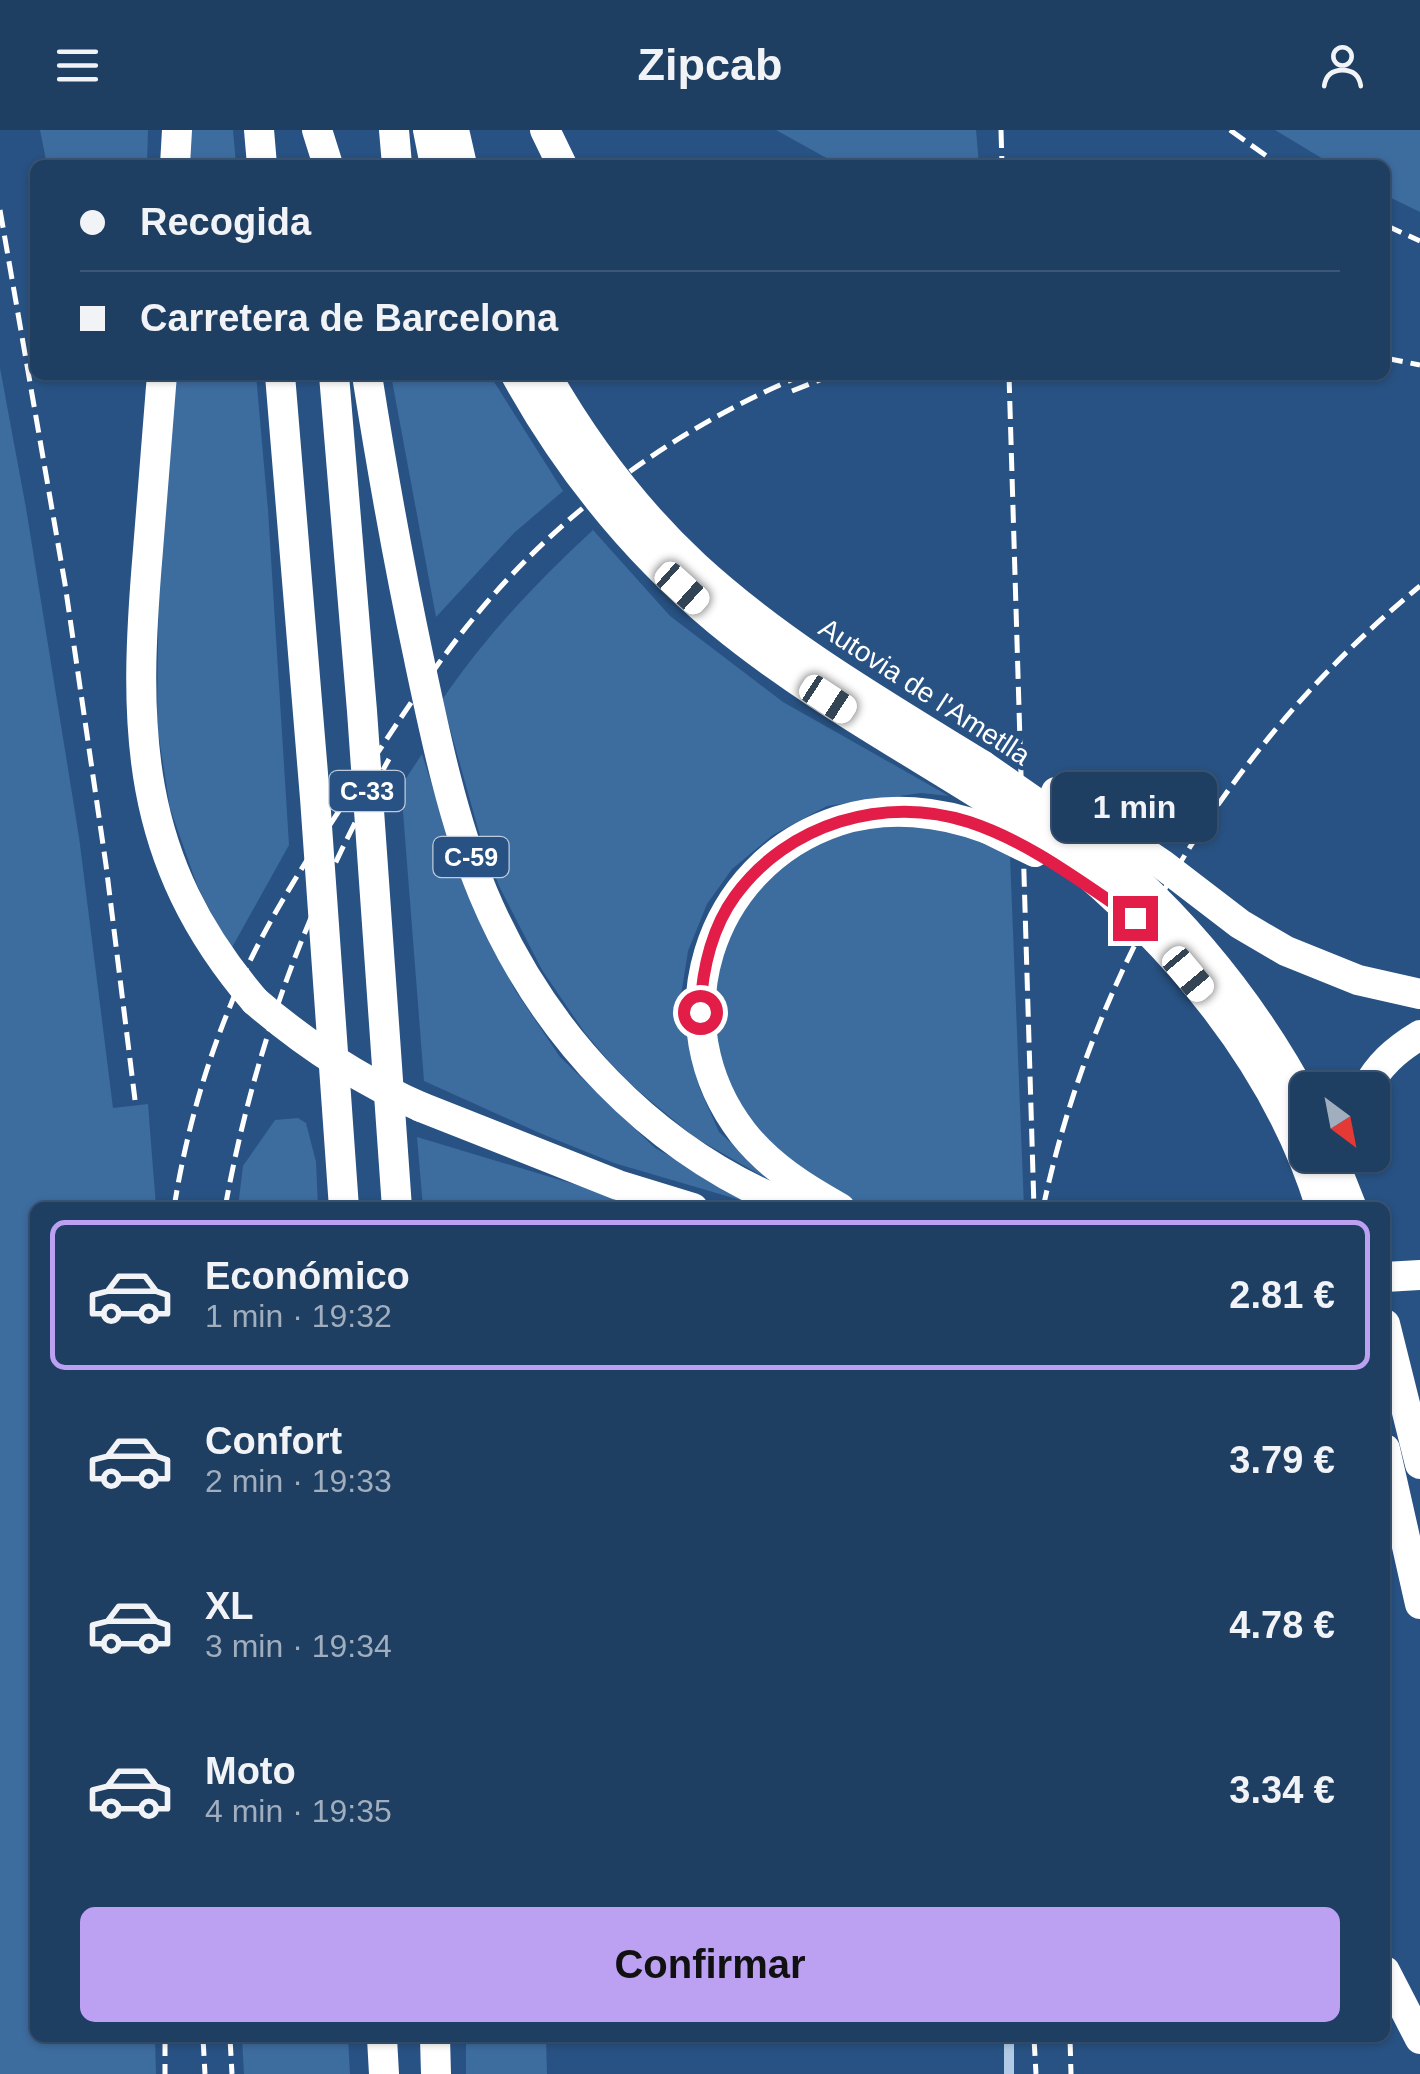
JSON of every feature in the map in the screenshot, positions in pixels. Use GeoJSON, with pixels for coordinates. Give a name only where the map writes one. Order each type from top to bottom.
{"type":"FeatureCollection","features":[{"type":"Feature","properties":{"kind":"highway"},"geometry":{"type":"LineString","coordinates":[[176,160],[177,130]]}},
{"type":"Feature","properties":{"kind":"highway"},"geometry":{"type":"LineString","coordinates":[[258,130],[261,160]]}},
{"type":"Feature","properties":{"kind":"highway"},"geometry":{"type":"LineString","coordinates":[[309,130],[312,160]]}},
{"type":"Feature","properties":{"kind":"highway"},"geometry":{"type":"LineString","coordinates":[[317,130],[326,160]]}},
{"type":"Feature","properties":{"kind":"highway"},"geometry":{"type":"LineString","coordinates":[[394,130],[397,160]]}},
{"type":"Feature","properties":{"kind":"highway"},"geometry":{"type":"LineString","coordinates":[[428,130],[434,160]]}},
{"type":"Feature","properties":{"kind":"highway"},"geometry":{"type":"LineString","coordinates":[[454,130],[461,160]]}},
{"type":"Feature","properties":{"kind":"highway"},"geometry":{"type":"LineString","coordinates":[[545,130],[560,160]]}},
{"type":"Feature","properties":{"kind":"highway"},"geometry":{"type":"LineString","coordinates":[[162,380],[140,662],[144,754],[156,820],[179,885],[196,918],[233,975],[256,1000],[319,1052],[358,1077],[421,1108],[618,1185],[673,1202]]}},
{"type":"Feature","properties":{"kind":"highway","name":"C-33"},"geometry":{"type":"LineString","coordinates":[[280,380],[316,798],[344,1202]]}},
{"type":"Feature","properties":{"kind":"highway","name":"C-33"},"geometry":{"type":"LineString","coordinates":[[334,380],[397,1202]]}},
{"type":"Feature","properties":{"kind":"highway","name":"C-59"},"geometry":{"type":"LineString","coordinates":[[368,380],[435,735],[481,889],[508,948],[566,1036],[628,1102],[723,1174],[783,1202]]}},
{"type":"Feature","properties":{"kind":"highway"},"geometry":{"type":"LineString","coordinates":[[519,380],[546,428],[596,496],[644,551],[716,619],[782,668],[986,798],[1135,918],[1193,980],[1249,1056],[1310,1171],[1319,1202]]}},
{"type":"Feature","properties":{"kind":"highway","name":"Autovia de l'Ametlla"},"geometry":{"type":"LineString","coordinates":[[549,380],[606,467],[694,564],[772,629],[878,701],[985,757],[1056,804],[1187,932],[1231,986],[1290,1076]]}},
{"type":"Feature","properties":{"kind":"highway"},"geometry":{"type":"LineString","coordinates":[[1056,804],[1163,865],[1240,924],[1286,951],[1358,980],[1420,994]]}},
{"type":"Feature","properties":{"kind":"highway"},"geometry":{"type":"LineString","coordinates":[[830,1202],[791,1179],[757,1149],[717,1090],[705,1054],[700,1012],[704,972],[716,933],[734,898],[761,867],[795,842],[830,824],[862,815],[914,812],[966,820],[1058,858]]}},
{"type":"Feature","properties":{"kind":"highway"},"geometry":{"type":"LineString","coordinates":[[1376,1072],[1401,1046],[1420,1036]]}},
{"type":"Feature","properties":{"kind":"highway"},"geometry":{"type":"LineString","coordinates":[[1338,1172],[1350,1202]]}},
{"type":"Feature","properties":{"kind":"highway"},"geometry":{"type":"LineString","coordinates":[[1358,1172],[1361,1202]]}},
{"type":"Feature","properties":{"kind":"highway"},"geometry":{"type":"LineString","coordinates":[[1390,1277],[1420,1274]]}},
{"type":"Feature","properties":{"kind":"highway"},"geometry":{"type":"LineString","coordinates":[[1390,1344],[1420,1464]]}},
{"type":"Feature","properties":{"kind":"highway"},"geometry":{"type":"LineString","coordinates":[[1390,1471],[1420,1604]]}},
{"type":"Feature","properties":{"kind":"highway"},"geometry":{"type":"LineString","coordinates":[[1390,1981],[1420,2039]]}},
{"type":"Feature","properties":{"kind":"highway"},"geometry":{"type":"LineString","coordinates":[[382,2042],[384,2074]]}},
{"type":"Feature","properties":{"kind":"highway"},"geometry":{"type":"LineString","coordinates":[[435,2042],[436,2074]]}},
{"type":"Feature","properties":{"kind":"street"},"geometry":{"type":"LineString","coordinates":[[1008,2042],[1009,2074]]}},
{"type":"Feature","properties":{"kind":"shaded area"},"geometry":{"type":"Polygon","coordinates":[[[40,130],[148,130],[147,160],[46,160],[40,130]]]}},
{"type":"Feature","properties":{"kind":"shaded area"},"geometry":{"type":"Polygon","coordinates":[[[190,130],[233,130],[236,160],[188,160],[190,130]]]}},
{"type":"Feature","properties":{"kind":"shaded area"},"geometry":{"type":"Polygon","coordinates":[[[776,130],[976,130],[979,160],[830,160],[776,130]]]}},
{"type":"Feature","properties":{"kind":"shaded area"},"geometry":{"type":"Polygon","coordinates":[[[1275,130],[1420,130],[1420,212],[1390,197],[1390,160],[1325,160],[1275,130]]]}},
{"type":"Feature","properties":{"kind":"shaded area"},"geometry":{"type":"Polygon","coordinates":[[[0,368],[79,837],[113,1108],[148,1104],[156,1202],[30,1202],[30,2042],[155,2042],[156,2074],[0,2074],[0,368]]]}},
{"type":"Feature","properties":{"kind":"shaded area"},"geometry":{"type":"Polygon","coordinates":[[[174,380],[256,380],[289,845],[230,951],[197,885],[170,808],[157,725],[159,564],[174,380]]]}},
{"type":"Feature","properties":{"kind":"shaded area"},"geometry":{"type":"Polygon","coordinates":[[[392,380],[493,380],[563,491],[514,533],[436,617],[392,380]]]}},
{"type":"Feature","properties":{"kind":"shaded area"},"geometry":{"type":"Polygon","coordinates":[[[593,530],[670,616],[783,702],[949,796],[921,793],[827,806],[773,835],[732,869],[707,904],[688,951],[680,1002],[699,1087],[719,1132],[778,1185],[694,1137],[623,1078],[585,1033],[542,970],[499,886],[479,832],[442,700],[513,610],[593,530]]]}},
{"type":"Feature","properties":{"kind":"shaded area"},"geometry":{"type":"Polygon","coordinates":[[[422,754],[466,892],[515,990],[560,1057],[655,1148],[755,1202],[614,1163],[424,1081],[401,786],[422,754]]]}},
{"type":"Feature","properties":{"kind":"shaded area"},"geometry":{"type":"Polygon","coordinates":[[[882,826],[936,828],[1010,856],[1024,1202],[858,1202],[798,1168],[775,1148],[745,1114],[730,1087],[719,1055],[716,987],[737,922],[755,893],[779,868],[807,849],[856,830],[882,826]]]}},
{"type":"Feature","properties":{"kind":"shaded area"},"geometry":{"type":"Polygon","coordinates":[[[298,1118],[306,1123],[316,1162],[318,1202],[239,1202],[243,1166],[275,1120],[298,1118]]]}},
{"type":"Feature","properties":{"kind":"shaded area"},"geometry":{"type":"Polygon","coordinates":[[[417,1137],[633,1202],[423,1202],[417,1137]]]}},
{"type":"Feature","properties":{"kind":"shaded area"},"geometry":{"type":"Polygon","coordinates":[[[242,2042],[348,2042],[350,2074],[244,2074],[242,2042]]]}},
{"type":"Feature","properties":{"kind":"shaded area"},"geometry":{"type":"Polygon","coordinates":[[[466,2042],[546,2042],[547,2074],[466,2074],[466,2042]]]}},
{"type":"Feature","properties":{"kind":"railway"},"geometry":{"type":"LineString","coordinates":[[1001,130],[1002,160]]}},
{"type":"Feature","properties":{"kind":"railway"},"geometry":{"type":"LineString","coordinates":[[1230,130],[1272,160]]}},
{"type":"Feature","properties":{"kind":"railway"},"geometry":{"type":"LineString","coordinates":[[0,210],[65,584],[135,1100]]}},
{"type":"Feature","properties":{"kind":"railway"},"geometry":{"type":"LineString","coordinates":[[1390,227],[1420,241]]}},
{"type":"Feature","properties":{"kind":"railway"},"geometry":{"type":"LineString","coordinates":[[1390,359],[1420,365]]}},
{"type":"Feature","properties":{"kind":"railway"},"geometry":{"type":"LineString","coordinates":[[175,1202],[204,1079],[258,944],[327,830],[457,639],[543,544],[622,477],[710,420],[792,380]]}},
{"type":"Feature","properties":{"kind":"railway"},"geometry":{"type":"LineString","coordinates":[[792,391],[820,380]]}},
{"type":"Feature","properties":{"kind":"railway"},"geometry":{"type":"LineString","coordinates":[[1009,380],[1034,1202]]}},
{"type":"Feature","properties":{"kind":"railway"},"geometry":{"type":"LineString","coordinates":[[1045,1202],[1066,1118],[1097,1030],[1135,946],[1179,865],[1230,788],[1287,716],[1351,648],[1420,586]]}},
{"type":"Feature","properties":{"kind":"railway"},"geometry":{"type":"LineString","coordinates":[[226,1202],[252,1089],[288,976],[333,867],[389,759]]}},
{"type":"Feature","properties":{"kind":"railway"},"geometry":{"type":"LineString","coordinates":[[165,2042],[165,2074]]}},
{"type":"Feature","properties":{"kind":"railway"},"geometry":{"type":"LineString","coordinates":[[203,2042],[205,2074]]}},
{"type":"Feature","properties":{"kind":"railway"},"geometry":{"type":"LineString","coordinates":[[230,2042],[232,2074]]}},
{"type":"Feature","properties":{"kind":"railway"},"geometry":{"type":"LineString","coordinates":[[1034,2042],[1036,2074]]}},
{"type":"Feature","properties":{"kind":"railway"},"geometry":{"type":"LineString","coordinates":[[1070,2042],[1071,2074]]}},
{"type":"Feature","properties":{"kind":"route"},"geometry":{"type":"LineString","coordinates":[[700,1012],[704,972],[716,933],[745,884],[795,842],[819,828],[862,815],[914,812],[966,820],[1031,850],[1135,918]]}}]}
